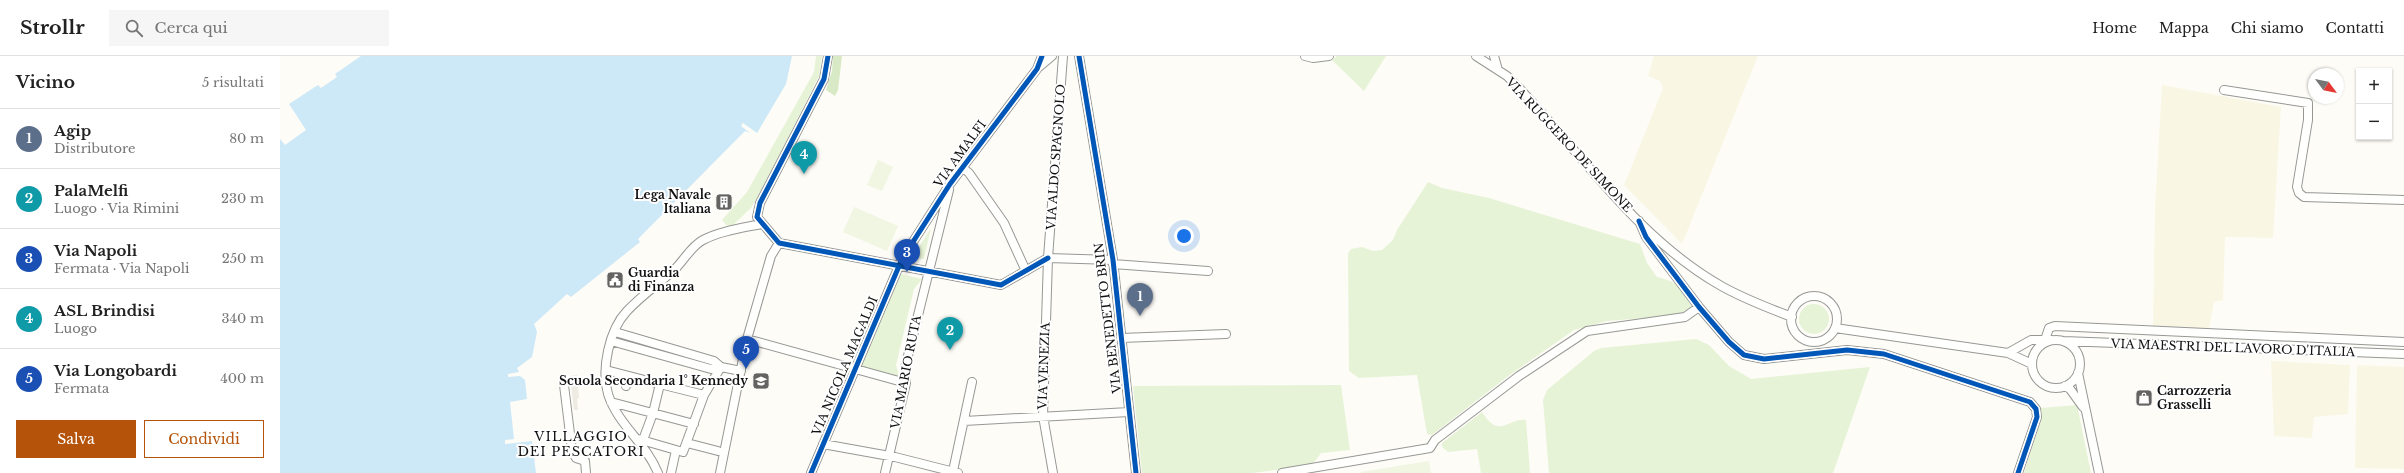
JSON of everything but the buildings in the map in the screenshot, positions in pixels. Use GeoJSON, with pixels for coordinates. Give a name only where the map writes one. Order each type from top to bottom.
{"type":"FeatureCollection","features":[{"type":"Feature","properties":{"kind":"street"},"geometry":{"type":"LineString","coordinates":[[828,56],[824,79],[760,204],[757,217],[761,224],[779,243],[899,267],[1001,285],[1048,258],[1113,262]]}},
{"type":"Feature","properties":{"kind":"street","name":"VIA BENEDETTO BRIN"},"geometry":{"type":"LineString","coordinates":[[1074,56],[1079,66]]}},
{"type":"Feature","properties":{"kind":"street","name":"VIA BENEDETTO BRIN"},"geometry":{"type":"LineString","coordinates":[[1079,56],[1079,66],[1113,262],[1136,473]]}},
{"type":"Feature","properties":{"kind":"street"},"geometry":{"type":"LineString","coordinates":[[1305,56],[1313,58],[1329,56]]}},
{"type":"Feature","properties":{"kind":"street","name":"VIA RUGGERO DE SIMONE"},"geometry":{"type":"LineString","coordinates":[[1476,56],[1498,70],[1539,109],[1601,182],[1639,221]]}},
{"type":"Feature","properties":{"kind":"street","name":"VIA RUGGERO DE SIMONE"},"geometry":{"type":"LineString","coordinates":[[1494,56],[1498,70]]}},
{"type":"Feature","properties":{"kind":"street","name":"VIA AMALFI"},"geometry":{"type":"LineString","coordinates":[[899,267],[920,228],[950,184],[1036,69],[1048,57],[1063,59]]}},
{"type":"Feature","properties":{"kind":"street","name":"VIA ALDO SPAGNOLO"},"geometry":{"type":"LineString","coordinates":[[1048,258],[1063,59]]}},
{"type":"Feature","properties":{"kind":"street"},"geometry":{"type":"LineString","coordinates":[[2224,90],[2308,103],[2308,120],[2297,187],[2298,193],[2304,197],[2404,200]]}},
{"type":"Feature","properties":{"kind":"street"},"geometry":{"type":"LineString","coordinates":[[963,168],[970,173],[1004,223],[1026,271]]}},
{"type":"Feature","properties":{"kind":"street","name":"VIA AMALFI"},"geometry":{"type":"LineString","coordinates":[[928,271],[950,184]]}},
{"type":"Feature","properties":{"kind":"street"},"geometry":{"type":"LineString","coordinates":[[1639,221],[1646,237],[1699,307],[1738,350],[1753,358],[1764,359],[1817,352],[1866,350],[1884,354],[2030,402],[2036,409],[2037,417],[2018,473]]}},
{"type":"Feature","properties":{"kind":"street"},"geometry":{"type":"LineString","coordinates":[[1639,221],[1691,266],[1722,286],[1792,317]]}},
{"type":"Feature","properties":{"kind":"street"},"geometry":{"type":"LineString","coordinates":[[658,473],[653,460],[640,439],[616,413],[611,402],[607,390],[606,370],[607,353],[611,341],[626,312],[675,270],[701,241],[761,224]]}},
{"type":"Feature","properties":{"kind":"street"},"geometry":{"type":"LineString","coordinates":[[720,473],[747,339],[771,256],[779,243]]}},
{"type":"Feature","properties":{"kind":"street","name":"VIA VENEZIA"},"geometry":{"type":"LineString","coordinates":[[1048,258],[1043,416],[1053,473]]}},
{"type":"Feature","properties":{"kind":"street","name":"VIA BENEDETTO BRIN"},"geometry":{"type":"LineString","coordinates":[[1113,262],[1208,271]]}},
{"type":"Feature","properties":{"kind":"street","name":"VIA NICOLA MAGALDI"},"geometry":{"type":"LineString","coordinates":[[811,473],[854,369],[899,267]]}},
{"type":"Feature","properties":{"kind":"street","name":"VIA MARIO RUTA"},"geometry":{"type":"LineString","coordinates":[[884,473],[906,383],[905,368],[928,271]]}},
{"type":"Feature","properties":{"kind":"street"},"geometry":{"type":"LineString","coordinates":[[1819,297],[1831,304],[1837,316],[1835,328],[1824,340],[1810,341],[1798,334],[1794,328],[1792,317],[1799,302],[1805,298],[1819,297]]}},
{"type":"Feature","properties":{"kind":"street"},"geometry":{"type":"LineString","coordinates":[[1282,473],[1430,448],[1435,440],[1513,381],[1566,343],[1586,331],[1684,317],[1699,307]]}},
{"type":"Feature","properties":{"kind":"street"},"geometry":{"type":"LineString","coordinates":[[2049,340],[2048,328],[2056,326],[2404,342]]}},
{"type":"Feature","properties":{"kind":"street"},"geometry":{"type":"LineString","coordinates":[[1835,328],[2008,353],[2032,364]]}},
{"type":"Feature","properties":{"kind":"street"},"geometry":{"type":"LineString","coordinates":[[615,332],[714,361],[721,367]]}},
{"type":"Feature","properties":{"kind":"street","name":"VIA BENEDETTO BRIN"},"geometry":{"type":"LineString","coordinates":[[1121,338],[1226,334]]}},
{"type":"Feature","properties":{"kind":"street"},"geometry":{"type":"LineString","coordinates":[[747,339],[906,383]]}},
{"type":"Feature","properties":{"kind":"street"},"geometry":{"type":"LineString","coordinates":[[2008,353],[2032,340],[2063,341],[2070,344],[2078,356],[2078,373],[2099,473]]}},
{"type":"Feature","properties":{"kind":"street"},"geometry":{"type":"LineString","coordinates":[[2049,340],[2035,351],[2032,364],[2034,374],[2045,385],[2052,388],[2065,386],[2078,373]]}},
{"type":"Feature","properties":{"kind":"street"},"geometry":{"type":"LineString","coordinates":[[611,341],[711,369],[721,367],[741,371]]}},
{"type":"Feature","properties":{"kind":"street","name":"VIA MAESTRI DEL LAVORO D'ITALIA"},"geometry":{"type":"LineString","coordinates":[[2063,341],[2404,354]]}},
{"type":"Feature","properties":{"kind":"street"},"geometry":{"type":"LineString","coordinates":[[2078,356],[2090,343]]}},
{"type":"Feature","properties":{"kind":"street"},"geometry":{"type":"LineString","coordinates":[[640,439],[683,452],[704,396],[721,367]]}},
{"type":"Feature","properties":{"kind":"street"},"geometry":{"type":"LineString","coordinates":[[606,370],[704,396]]}},
{"type":"Feature","properties":{"kind":"street"},"geometry":{"type":"LineString","coordinates":[[626,386],[628,376]]}},
{"type":"Feature","properties":{"kind":"street"},"geometry":{"type":"LineString","coordinates":[[823,444],[956,472],[972,382]]}},
{"type":"Feature","properties":{"kind":"street"},"geometry":{"type":"LineString","coordinates":[[640,439],[653,413],[660,384]]}},
{"type":"Feature","properties":{"kind":"street"},"geometry":{"type":"LineString","coordinates":[[564,385],[572,450],[576,458],[585,461],[586,473]]}},
{"type":"Feature","properties":{"kind":"street"},"geometry":{"type":"LineString","coordinates":[[2065,386],[2076,396],[2087,413]]}},
{"type":"Feature","properties":{"kind":"street"},"geometry":{"type":"LineString","coordinates":[[611,402],[694,424]]}},
{"type":"Feature","properties":{"kind":"street"},"geometry":{"type":"LineString","coordinates":[[964,421],[1130,412]]}},
{"type":"Feature","properties":{"kind":"street"},"geometry":{"type":"LineString","coordinates":[[687,443],[718,451]]}},
{"type":"Feature","properties":{"kind":"street"},"geometry":{"type":"LineString","coordinates":[[671,473],[676,450]]}},
{"type":"Feature","properties":{"kind":"shaded area"},"geometry":{"type":"Polygon","coordinates":[[[1654,56],[1758,56],[1682,244],[1624,185],[1663,88],[1660,81],[1648,76],[1654,56]]]}},
{"type":"Feature","properties":{"kind":"shaded area"},"geometry":{"type":"Polygon","coordinates":[[[2162,85],[2281,107],[2273,238],[2225,237],[2223,300],[2214,302],[2209,330],[2153,326],[2155,208],[2162,85]]]}},
{"type":"Feature","properties":{"kind":"shaded area"},"geometry":{"type":"Polygon","coordinates":[[[2271,361],[2350,365],[2348,414],[2314,417],[2312,438],[2274,436],[2271,361]]]}},
{"type":"Feature","properties":{"kind":"shaded area"},"geometry":{"type":"Polygon","coordinates":[[[2357,365],[2404,367],[2404,469],[2355,468],[2357,365]]]}},
{"type":"Feature","properties":{"kind":"shaded area"},"geometry":{"type":"Polygon","coordinates":[[[577,375],[579,398],[577,399],[578,410],[574,410],[570,376],[577,375]]]}},
{"type":"Feature","properties":{"kind":"green space"},"geometry":{"type":"Polygon","coordinates":[[[816,56],[822,56],[819,76],[763,188],[751,208],[732,226],[726,225],[722,220],[747,192],[814,72],[816,56]]]}},
{"type":"Feature","properties":{"kind":"green space"},"geometry":{"type":"Polygon","coordinates":[[[833,56],[842,56],[838,90],[835,96],[826,90],[832,71],[833,56]]]}},
{"type":"Feature","properties":{"kind":"green space"},"geometry":{"type":"Polygon","coordinates":[[[1337,56],[1386,56],[1364,91],[1332,60],[1337,56]]]}},
{"type":"Feature","properties":{"kind":"green space"},"geometry":{"type":"Polygon","coordinates":[[[878,160],[893,167],[882,191],[867,185],[878,160]]]}},
{"type":"Feature","properties":{"kind":"green space"},"geometry":{"type":"Polygon","coordinates":[[[1428,182],[1442,188],[1489,198],[1640,244],[1647,263],[1657,277],[1674,283],[1681,290],[1691,305],[1689,311],[1683,315],[1607,321],[1574,330],[1507,377],[1432,435],[1427,434],[1417,375],[1359,378],[1349,371],[1348,253],[1351,249],[1362,247],[1373,251],[1382,250],[1393,240],[1397,230],[1428,182]]]}},
{"type":"Feature","properties":{"kind":"green space"},"geometry":{"type":"Polygon","coordinates":[[[854,207],[898,226],[887,251],[843,232],[854,207]]]}},
{"type":"Feature","properties":{"kind":"green space"},"geometry":{"type":"Polygon","coordinates":[[[931,228],[924,259],[913,258],[913,256],[931,228]]]}},
{"type":"Feature","properties":{"kind":"green space"},"geometry":{"type":"Polygon","coordinates":[[[901,274],[922,279],[914,289],[896,365],[899,375],[897,377],[860,367],[901,274]]]}},
{"type":"Feature","properties":{"kind":"green space"},"geometry":{"type":"Polygon","coordinates":[[[1814,304],[1825,308],[1829,319],[1825,330],[1814,334],[1803,330],[1799,319],[1803,308],[1814,304]]]}},
{"type":"Feature","properties":{"kind":"green space"},"geometry":{"type":"Polygon","coordinates":[[[1696,339],[1709,345],[1729,366],[1751,379],[1870,367],[1833,473],[1549,473],[1543,400],[1547,390],[1594,351],[1601,348],[1696,339]]]}},
{"type":"Feature","properties":{"kind":"green space"},"geometry":{"type":"Polygon","coordinates":[[[1341,385],[1350,450],[1321,453],[1312,465],[1253,473],[1142,473],[1133,386],[1341,385]]]}},
{"type":"Feature","properties":{"kind":"green space"},"geometry":{"type":"Polygon","coordinates":[[[2077,405],[2091,473],[2024,473],[2039,425],[2040,408],[2077,405]]]}},
{"type":"Feature","properties":{"kind":"green space"},"geometry":{"type":"Polygon","coordinates":[[[1482,412],[1494,425],[1499,426],[1504,426],[1519,420],[1526,420],[1530,473],[1481,473],[1477,449],[1448,452],[1442,447],[1442,443],[1482,412]]]}},
{"type":"Feature","properties":{"kind":"green space"},"geometry":{"type":"Polygon","coordinates":[[[1429,461],[1431,473],[1361,473],[1361,472],[1429,461]]]}},
{"type":"Feature","properties":{"kind":"water"},"geometry":{"type":"Polygon","coordinates":[[[361,56],[792,56],[786,84],[757,133],[743,123],[741,126],[750,133],[745,131],[638,239],[640,242],[571,297],[567,294],[534,324],[537,332],[532,357],[517,368],[519,372],[508,374],[508,377],[520,376],[525,380],[527,399],[510,402],[514,439],[505,440],[505,444],[532,441],[536,473],[280,473],[280,139],[285,145],[306,130],[289,104],[318,85],[321,88],[337,77],[335,74],[361,56]]]}},
{"type":"Feature","properties":{"kind":"cycle path"},"geometry":{"type":"LineString","coordinates":[[828,56],[824,79],[760,203],[757,217],[779,243],[1001,285],[1048,258]]}},
{"type":"Feature","properties":{"kind":"cycle path"},"geometry":{"type":"LineString","coordinates":[[811,473],[902,259],[950,184],[1037,69],[1042,56]]}},
{"type":"Feature","properties":{"kind":"cycle path"},"geometry":{"type":"LineString","coordinates":[[1079,56],[1113,260],[1136,473]]}},
{"type":"Feature","properties":{"kind":"cycle path"},"geometry":{"type":"LineString","coordinates":[[1639,221],[1646,237],[1699,307],[1729,342],[1744,355],[1764,359],[1847,350],[1884,354],[2030,402],[2036,409],[2037,417],[2018,473]]}},
{"type":"Feature","properties":{"kind":"place","name":"ASL Brindisi"},"geometry":{"type":"Point","coordinates":[804,174]}},
{"type":"Feature","properties":{"kind":"place","name":"Lega Navale Italiana"},"geometry":{"type":"Point","coordinates":[724,202]}},
{"type":"Feature","properties":{"kind":"place","name":"Via Napoli"},"geometry":{"type":"Point","coordinates":[907,272]}},
{"type":"Feature","properties":{"kind":"place","name":"Guardia di Finanza"},"geometry":{"type":"Point","coordinates":[615,280]}},
{"type":"Feature","properties":{"kind":"place","name":"Agip"},"geometry":{"type":"Point","coordinates":[1140,316]}},
{"type":"Feature","properties":{"kind":"place","name":"PalaMelfi"},"geometry":{"type":"Point","coordinates":[950,350]}},
{"type":"Feature","properties":{"kind":"place","name":"Via Longobardi"},"geometry":{"type":"Point","coordinates":[746,369]}},
{"type":"Feature","properties":{"kind":"place","name":"Scuola Secondaria 1° Kennedy"},"geometry":{"type":"Point","coordinates":[761,381]}},
{"type":"Feature","properties":{"kind":"place","name":"Carrozzeria Grasselli"},"geometry":{"type":"Point","coordinates":[2144,398]}},
{"type":"Feature","properties":{"kind":"district","name":"VILLAGGIO DEI PESCATORI"},"geometry":{"type":"Point","coordinates":[581,444]}}]}
